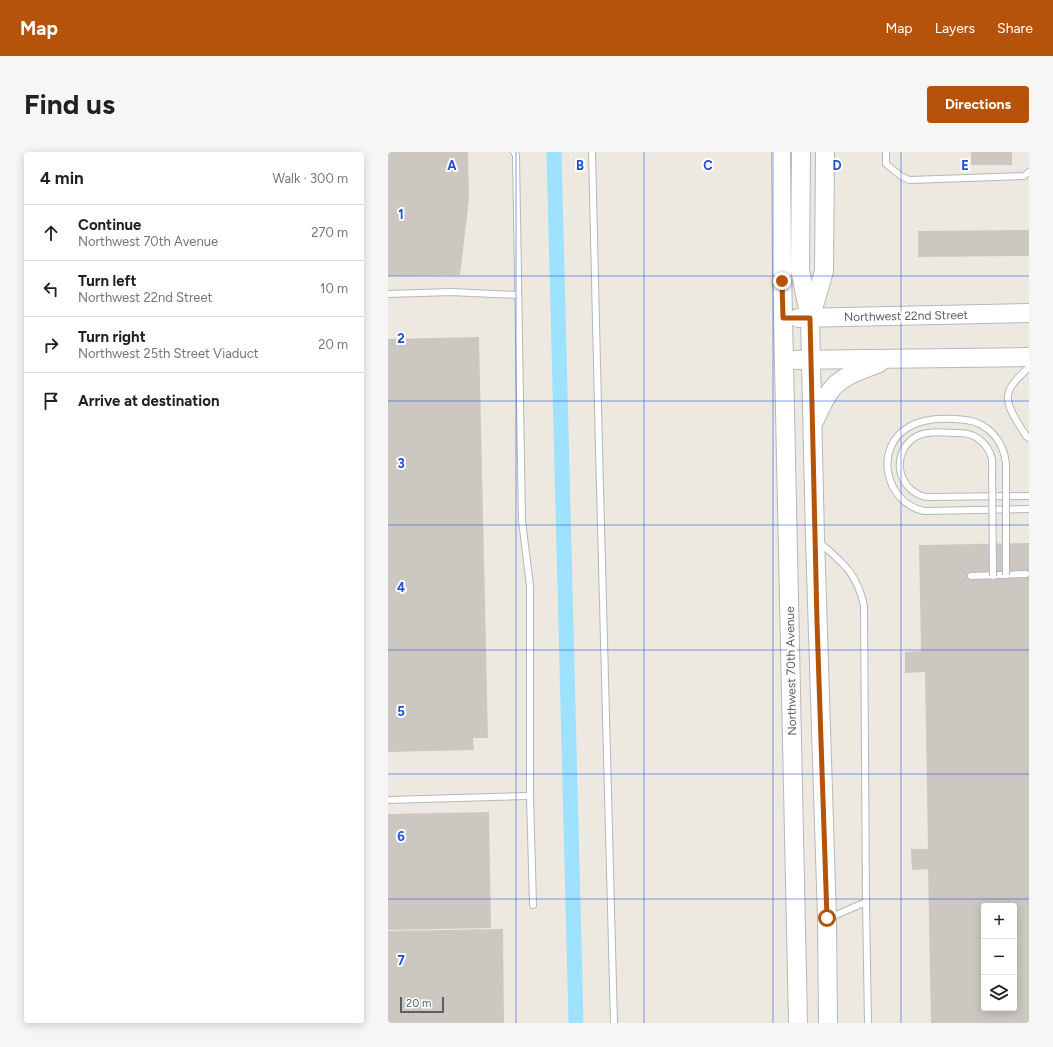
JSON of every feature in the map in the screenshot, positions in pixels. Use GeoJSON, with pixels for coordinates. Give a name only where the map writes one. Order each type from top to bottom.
{"type":"FeatureCollection","features":[{"type":"Feature","properties":{"kind":"main road","name":"Northwest 70th Avenue"},"geometry":{"type":"LineString","coordinates":[[781,152],[783,318],[798,1023]]}},
{"type":"Feature","properties":{"kind":"main road"},"geometry":{"type":"LineString","coordinates":[[801,152],[800,270],[810,318],[815,538],[827,918],[828,1023]]}},
{"type":"Feature","properties":{"kind":"main road"},"geometry":{"type":"LineString","coordinates":[[810,318],[824,270],[825,152]]}},
{"type":"Feature","properties":{"kind":"main road","name":"Northwest 22nd Street"},"geometry":{"type":"LineString","coordinates":[[783,318],[1029,313]]}},
{"type":"Feature","properties":{"kind":"main road"},"geometry":{"type":"LineString","coordinates":[[784,360],[1029,357]]}},
{"type":"Feature","properties":{"kind":"main road"},"geometry":{"type":"LineString","coordinates":[[812,424],[830,390],[838,382],[848,376],[888,359]]}},
{"type":"Feature","properties":{"kind":"lane"},"geometry":{"type":"LineString","coordinates":[[514,152],[516,155],[522,521],[530,586],[530,796],[533,904]]}},
{"type":"Feature","properties":{"kind":"lane"},"geometry":{"type":"LineString","coordinates":[[592,152],[614,1023]]}},
{"type":"Feature","properties":{"kind":"lane"},"geometry":{"type":"LineString","coordinates":[[886,152],[886,164],[900,176],[909,180],[1024,176],[1029,172]]}},
{"type":"Feature","properties":{"kind":"lane"},"geometry":{"type":"LineString","coordinates":[[388,294],[451,292],[518,295]]}},
{"type":"Feature","properties":{"kind":"lane"},"geometry":{"type":"LineString","coordinates":[[1029,367],[1009,390],[1008,397],[1012,412],[1026,436],[1029,438]]}},
{"type":"Feature","properties":{"kind":"lane"},"geometry":{"type":"LineString","coordinates":[[1006,575],[1006,559],[1006,551],[1006,512],[1006,504],[1006,464],[1004,453],[995,436],[983,426],[971,421],[960,419],[924,421],[903,430],[897,436],[890,449],[887,464],[889,479],[902,500],[916,509],[932,511],[992,510],[999,510],[1007,510],[1029,509]]}},
{"type":"Feature","properties":{"kind":"lane"},"geometry":{"type":"LineString","coordinates":[[993,576],[993,504],[993,496],[993,488],[993,480],[993,472],[993,464],[991,453],[986,444],[969,433],[930,433],[919,435],[914,438],[905,447],[902,453],[899,467],[901,477],[908,488],[920,496],[932,498],[992,497],[999,496],[1029,496]]}},
{"type":"Feature","properties":{"kind":"lane"},"geometry":{"type":"LineString","coordinates":[[815,538],[849,570],[861,594],[864,606],[868,1023]]}},
{"type":"Feature","properties":{"kind":"lane"},"geometry":{"type":"LineString","coordinates":[[971,576],[1026,574]]}},
{"type":"Feature","properties":{"kind":"lane"},"geometry":{"type":"LineString","coordinates":[[388,800],[530,796]]}},
{"type":"Feature","properties":{"kind":"lane"},"geometry":{"type":"LineString","coordinates":[[827,918],[866,902]]}},
{"type":"Feature","properties":{"kind":"building"},"geometry":{"type":"Polygon","coordinates":[[[388,152],[468,152],[469,199],[460,275],[388,276],[388,152]]]}},
{"type":"Feature","properties":{"kind":"building"},"geometry":{"type":"Polygon","coordinates":[[[971,152],[1012,152],[1012,165],[971,165],[971,152]]]}},
{"type":"Feature","properties":{"kind":"building"},"geometry":{"type":"Polygon","coordinates":[[[1029,230],[1029,256],[918,257],[918,231],[1029,230]]]}},
{"type":"Feature","properties":{"kind":"building"},"geometry":{"type":"Polygon","coordinates":[[[479,337],[488,738],[473,738],[474,750],[388,752],[388,339],[479,337]]]}},
{"type":"Feature","properties":{"kind":"building"},"geometry":{"type":"Polygon","coordinates":[[[1029,543],[1029,1023],[931,1023],[928,869],[912,870],[911,849],[928,849],[925,672],[905,673],[905,652],[921,651],[919,545],[1029,543]]]}},
{"type":"Feature","properties":{"kind":"building"},"geometry":{"type":"Polygon","coordinates":[[[489,812],[491,928],[388,930],[388,814],[489,812]]]}},
{"type":"Feature","properties":{"kind":"building"},"geometry":{"type":"Polygon","coordinates":[[[503,929],[504,1023],[388,1023],[388,931],[503,929]]]}},
{"type":"Feature","properties":{"kind":"waterway"},"geometry":{"type":"LineString","coordinates":[[554,152],[576,1023]]}},
{"type":"Feature","properties":{"kind":"route"},"geometry":{"type":"LineString","coordinates":[[782,281],[783,318],[810,318],[814,526],[827,918]]}}]}
